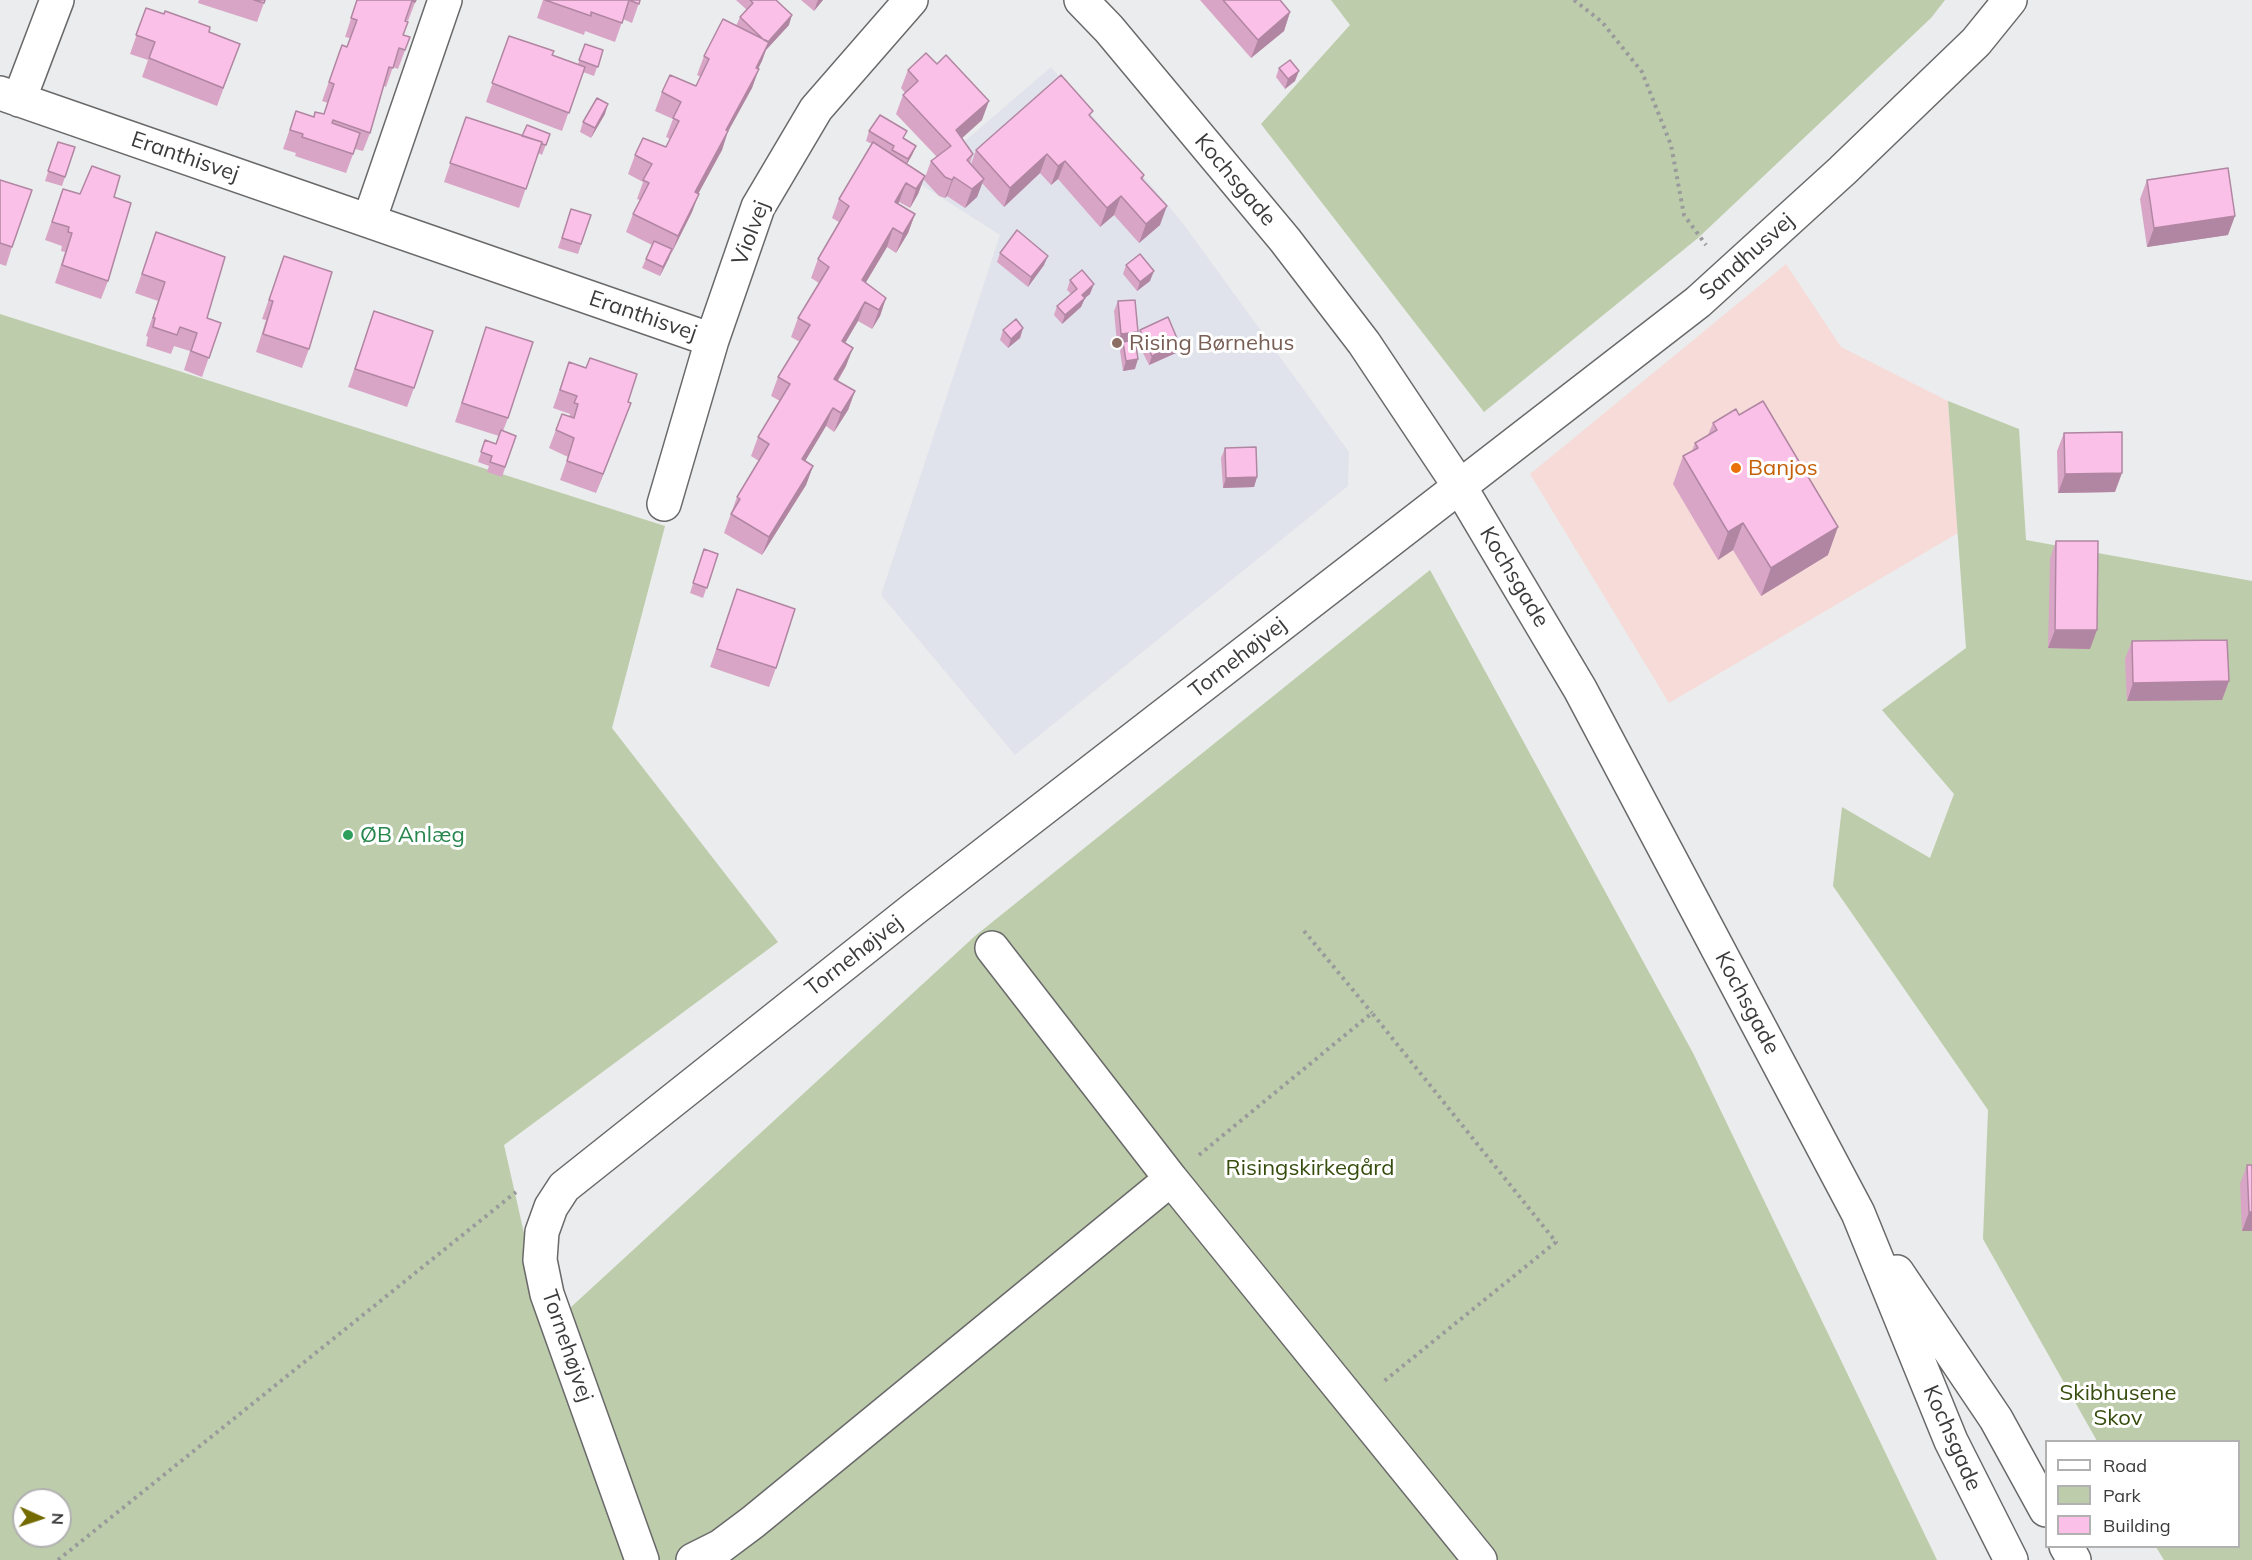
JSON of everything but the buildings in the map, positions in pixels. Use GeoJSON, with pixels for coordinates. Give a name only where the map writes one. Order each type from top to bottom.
{"type":"FeatureCollection","features":[{"type":"Feature","properties":{"kind":"street"},"geometry":{"type":"LineString","coordinates":[[10,97],[57,0]]}},
{"type":"Feature","properties":{"kind":"street"},"geometry":{"type":"LineString","coordinates":[[369,221],[445,0]]}},
{"type":"Feature","properties":{"kind":"street","name":"Violvej"},"geometry":{"type":"LineString","coordinates":[[664,504],[712,340],[758,207],[816,109],[911,0]]}},
{"type":"Feature","properties":{"kind":"street","name":"Kochsgade"},"geometry":{"type":"LineString","coordinates":[[1081,0],[1109,29],[1285,240],[1364,343],[1460,487],[1580,689],[1858,1213],[1951,1441],[2011,1560]]}},
{"type":"Feature","properties":{"kind":"street","name":"Sandhusvej"},"geometry":{"type":"LineString","coordinates":[[1460,487],[1698,302],[1842,171],[1976,42],[2010,0]]}},
{"type":"Feature","properties":{"kind":"street","name":"Eranthisvej"},"geometry":{"type":"LineString","coordinates":[[10,97],[712,340]]}},
{"type":"Feature","properties":{"kind":"street","name":"Tornehøjvej"},"geometry":{"type":"LineString","coordinates":[[642,1560],[548,1294],[540,1260],[542,1232],[551,1207],[564,1186],[915,908],[1460,487]]}},
{"type":"Feature","properties":{"kind":"street"},"geometry":{"type":"LineString","coordinates":[[992,948],[1171,1179],[1480,1560]]}},
{"type":"Feature","properties":{"kind":"street"},"geometry":{"type":"LineString","coordinates":[[693,1560],[721,1546],[753,1522],[1171,1179]]}},
{"type":"Feature","properties":{"kind":"street","name":"Kochsgade"},"geometry":{"type":"LineString","coordinates":[[1858,1213],[1996,1419],[2045,1508]]}},
{"type":"Feature","properties":{"kind":"path"},"geometry":{"type":"LineString","coordinates":[[1574,0],[1602,22],[1642,72],[1671,145],[1684,215],[1727,275]]}},
{"type":"Feature","properties":{"kind":"path"},"geometry":{"type":"LineString","coordinates":[[1304,931],[1556,1242],[1354,1405]]}},
{"type":"Feature","properties":{"kind":"path"},"geometry":{"type":"LineString","coordinates":[[1171,1179],[1372,1013]]}},
{"type":"Feature","properties":{"kind":"path"},"geometry":{"type":"LineString","coordinates":[[58,1560],[535,1177],[560,1193]]}},
{"type":"Feature","properties":{"kind":"shaded area","name":"Rising Børnehus"},"geometry":{"type":"Polygon","coordinates":[[[1051,67],[1182,222],[1349,452],[1348,486],[1015,755],[881,595],[1000,235],[917,182],[1051,67]]]}},
{"type":"Feature","properties":{"kind":"shaded area"},"geometry":{"type":"Polygon","coordinates":[[[1786,264],[1841,347],[1948,401],[1958,533],[1669,703],[1530,474],[1786,264]]]}},
{"type":"Feature","properties":{"kind":"green space"},"geometry":{"type":"Polygon","coordinates":[[[1331,0],[1945,0],[1931,18],[1698,238],[1484,412],[1261,124],[1350,25],[1331,0]]]}},
{"type":"Feature","properties":{"kind":"green space","name":"Risingskirkegård"},"geometry":{"type":"Polygon","coordinates":[[[0,314],[665,526],[612,728],[778,942],[504,1145],[546,1330],[975,936],[1430,570],[1693,1053],[1937,1560],[0,1560],[0,314]]]}},
{"type":"Feature","properties":{"kind":"green space","name":"Skibhusene Skov"},"geometry":{"type":"Polygon","coordinates":[[[1948,401],[2019,429],[2026,540],[2252,581],[2252,1560],[2164,1560],[2157,1548],[2240,1548],[2240,1440],[2096,1440],[1983,1239],[1988,1110],[1833,886],[1842,807],[1930,858],[1954,794],[1882,710],[1966,648],[1948,401]]]}},
{"type":"Feature","properties":{"kind":"place","name":"Rising Børnehus"},"geometry":{"type":"Point","coordinates":[1117,343]}},
{"type":"Feature","properties":{"kind":"place","name":"Banjos"},"geometry":{"type":"Point","coordinates":[1736,468]}},
{"type":"Feature","properties":{"kind":"place","name":"ØB Anlæg"},"geometry":{"type":"Point","coordinates":[348,835]}}]}
